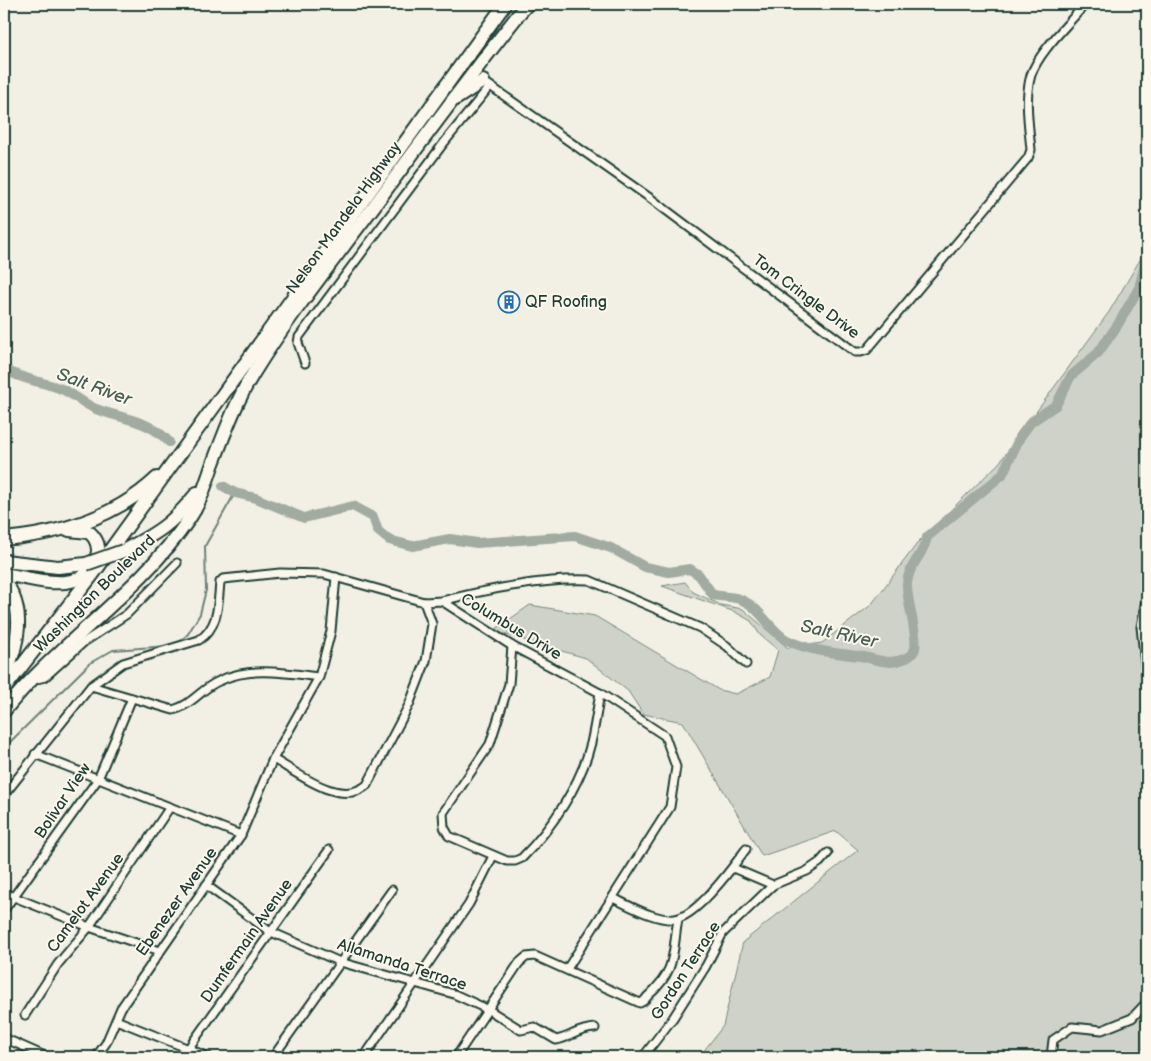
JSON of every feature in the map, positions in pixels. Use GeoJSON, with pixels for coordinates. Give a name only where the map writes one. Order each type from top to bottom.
{"type":"FeatureCollection","features":[{"type":"Feature","properties":{"kind":"highway","name":"Nelson Mandela Highway"},"geometry":{"type":"LineString","coordinates":[[178,456],[504,4]]}},
{"type":"Feature","properties":{"kind":"highway","name":"Nelson Mandela Highway"},"geometry":{"type":"LineString","coordinates":[[212,467],[234,413],[258,367],[284,327],[448,103],[527,4]]}},
{"type":"Feature","properties":{"kind":"highway"},"geometry":{"type":"LineString","coordinates":[[448,103],[486,83]]}},
{"type":"Feature","properties":{"kind":"highway"},"geometry":{"type":"LineString","coordinates":[[4,539],[79,525],[103,514],[154,480],[178,456]]}},
{"type":"Feature","properties":{"kind":"highway","name":"Washington Boulevard"},"geometry":{"type":"LineString","coordinates":[[4,688],[93,574],[178,456]]}},
{"type":"Feature","properties":{"kind":"highway"},"geometry":{"type":"LineString","coordinates":[[4,562],[58,567],[86,564],[123,551],[164,529],[199,490],[212,467]]}},
{"type":"Feature","properties":{"kind":"highway","name":"Washington Boulevard"},"geometry":{"type":"LineString","coordinates":[[4,711],[27,682],[140,578],[169,546],[195,509],[212,467]]}},
{"type":"Feature","properties":{"kind":"highway"},"geometry":{"type":"LineString","coordinates":[[4,574],[62,582],[77,582],[86,575],[94,565],[99,550],[93,535],[79,530],[49,531]]}},
{"type":"Feature","properties":{"kind":"highway"},"geometry":{"type":"LineString","coordinates":[[4,581],[18,609],[18,621],[17,643],[4,677]]}},
{"type":"Feature","properties":{"kind":"street","name":"Tom Cringle Drive"},"geometry":{"type":"LineString","coordinates":[[486,83],[650,198],[855,352],[861,352],[867,350],[1028,158],[1031,150],[1028,94],[1036,63],[1085,4]]}},
{"type":"Feature","properties":{"kind":"street"},"geometry":{"type":"LineString","coordinates":[[305,362],[299,337],[443,144],[486,83]]}},
{"type":"Feature","properties":{"kind":"street"},"geometry":{"type":"LineString","coordinates":[[27,682],[45,677],[84,642],[127,614],[177,563]]}},
{"type":"Feature","properties":{"kind":"street","name":"Columbus Drive"},"geometry":{"type":"LineString","coordinates":[[4,795],[91,686],[123,663],[199,640],[209,634],[218,610],[220,582],[223,579],[280,573],[324,574],[424,602],[442,601],[512,646],[600,693],[665,736],[676,767],[670,807],[567,969]]}},
{"type":"Feature","properties":{"kind":"street","name":"Ebenezer Avenue"},"geometry":{"type":"LineString","coordinates":[[100,1056],[116,1020],[160,951],[241,835],[272,759],[319,677],[331,631],[336,577]]}},
{"type":"Feature","properties":{"kind":"street"},"geometry":{"type":"LineString","coordinates":[[442,601],[468,594],[514,587],[589,580],[700,628],[727,646],[746,664]]}},
{"type":"Feature","properties":{"kind":"street"},"geometry":{"type":"LineString","coordinates":[[1147,594],[1141,627],[1147,683]]}},
{"type":"Feature","properties":{"kind":"street"},"geometry":{"type":"LineString","coordinates":[[272,759],[328,789],[350,794],[360,791],[367,785],[409,705],[426,661],[432,624],[424,602]]}},
{"type":"Feature","properties":{"kind":"street"},"geometry":{"type":"LineString","coordinates":[[512,646],[510,684],[490,744],[443,813],[443,820],[449,836],[507,861],[515,861],[522,858],[556,815],[579,776],[591,744],[600,693]]}},
{"type":"Feature","properties":{"kind":"street"},"geometry":{"type":"LineString","coordinates":[[91,686],[173,710],[195,699],[218,681],[242,673],[274,672],[319,677]]}},
{"type":"Feature","properties":{"kind":"street","name":"Bolivar View"},"geometry":{"type":"LineString","coordinates":[[4,910],[98,779],[132,698]]}},
{"type":"Feature","properties":{"kind":"street"},"geometry":{"type":"LineString","coordinates":[[35,754],[241,835]]}},
{"type":"Feature","properties":{"kind":"street","name":"Camelot Avenue"},"geometry":{"type":"LineString","coordinates":[[25,1015],[58,964],[89,927],[170,807]]}},
{"type":"Feature","properties":{"kind":"street"},"geometry":{"type":"LineString","coordinates":[[613,898],[650,916],[678,918],[695,907],[733,868],[746,849]]}},
{"type":"Feature","properties":{"kind":"street","name":"Dumfermain Avenue"},"geometry":{"type":"LineString","coordinates":[[188,1050],[269,931],[329,850]]}},
{"type":"Feature","properties":{"kind":"street","name":"Gordon Terrace"},"geometry":{"type":"LineString","coordinates":[[643,1057],[673,1018],[706,966],[723,933],[773,885],[807,871],[820,862],[828,853]]}},
{"type":"Feature","properties":{"kind":"street"},"geometry":{"type":"LineString","coordinates":[[364,1057],[469,904],[494,856]]}},
{"type":"Feature","properties":{"kind":"street"},"geometry":{"type":"LineString","coordinates":[[733,868],[773,885]]}},
{"type":"Feature","properties":{"kind":"street","name":"Allamanda Terrace"},"geometry":{"type":"LineString","coordinates":[[206,885],[269,931],[340,962],[454,994],[489,1010],[522,1030],[534,1027],[556,1040],[570,1036],[579,1030],[595,1028]]}},
{"type":"Feature","properties":{"kind":"street"},"geometry":{"type":"LineString","coordinates":[[273,1057],[392,890]]}},
{"type":"Feature","properties":{"kind":"street"},"geometry":{"type":"LineString","coordinates":[[4,893],[89,927],[160,951]]}},
{"type":"Feature","properties":{"kind":"street"},"geometry":{"type":"LineString","coordinates":[[456,1057],[519,963],[526,957],[535,956],[640,1003],[644,1001],[660,985],[672,966],[678,918]]}},
{"type":"Feature","properties":{"kind":"street"},"geometry":{"type":"LineString","coordinates":[[1051,1057],[1053,1040],[1072,1027],[1102,1030],[1132,1018],[1147,1002]]}},
{"type":"Feature","properties":{"kind":"street"},"geometry":{"type":"LineString","coordinates":[[116,1020],[208,1057]]}},
{"type":"Feature","properties":{"kind":"street"},"geometry":{"type":"LineString","coordinates":[[4,1038],[36,1055],[47,1057]]}},
{"type":"Feature","properties":{"kind":"shaded area"},"geometry":{"type":"Polygon","coordinates":[[[1147,248],[1147,1057],[699,1057],[723,1026],[743,942],[858,850],[836,831],[762,856],[683,722],[643,714],[628,691],[586,658],[493,631],[530,605],[595,616],[719,690],[736,694],[770,677],[778,650],[760,635],[751,621],[735,612],[662,586],[685,582],[693,592],[721,605],[743,609],[788,648],[822,643],[871,605],[919,541],[999,463],[1109,312],[1147,248]]]}},
{"type":"Feature","properties":{"kind":"waterway","name":"Salt River"},"geometry":{"type":"LineString","coordinates":[[223,486],[235,493],[256,498],[304,518],[353,506],[373,517],[378,531],[389,540],[412,546],[450,539],[477,543],[575,536],[611,548],[645,567],[669,572],[690,569],[699,575],[713,595],[735,598],[749,604],[755,608],[775,631],[796,644],[815,650],[865,657],[885,662],[901,660],[907,658],[914,651],[915,639],[907,584],[910,571],[923,549],[927,537],[1002,475],[1020,437],[1031,422],[1056,405],[1071,376],[1098,353],[1117,326],[1139,288],[1147,256],[1147,241]]}},
{"type":"Feature","properties":{"kind":"waterway","name":"Salt River"},"geometry":{"type":"LineString","coordinates":[[4,369],[25,378],[64,390],[96,409],[135,421],[153,429],[169,442]]}},
{"type":"Feature","properties":{"kind":"waterway"},"geometry":{"type":"LineString","coordinates":[[179,643],[188,634],[200,614],[206,590],[205,546],[235,493]]}},
{"type":"Feature","properties":{"kind":"waterway"},"geometry":{"type":"LineString","coordinates":[[4,748],[90,663],[113,650],[168,646]]}},
{"type":"Feature","properties":{"kind":"place","name":"QF Roofing"},"geometry":{"type":"Point","coordinates":[509,302]}}]}
